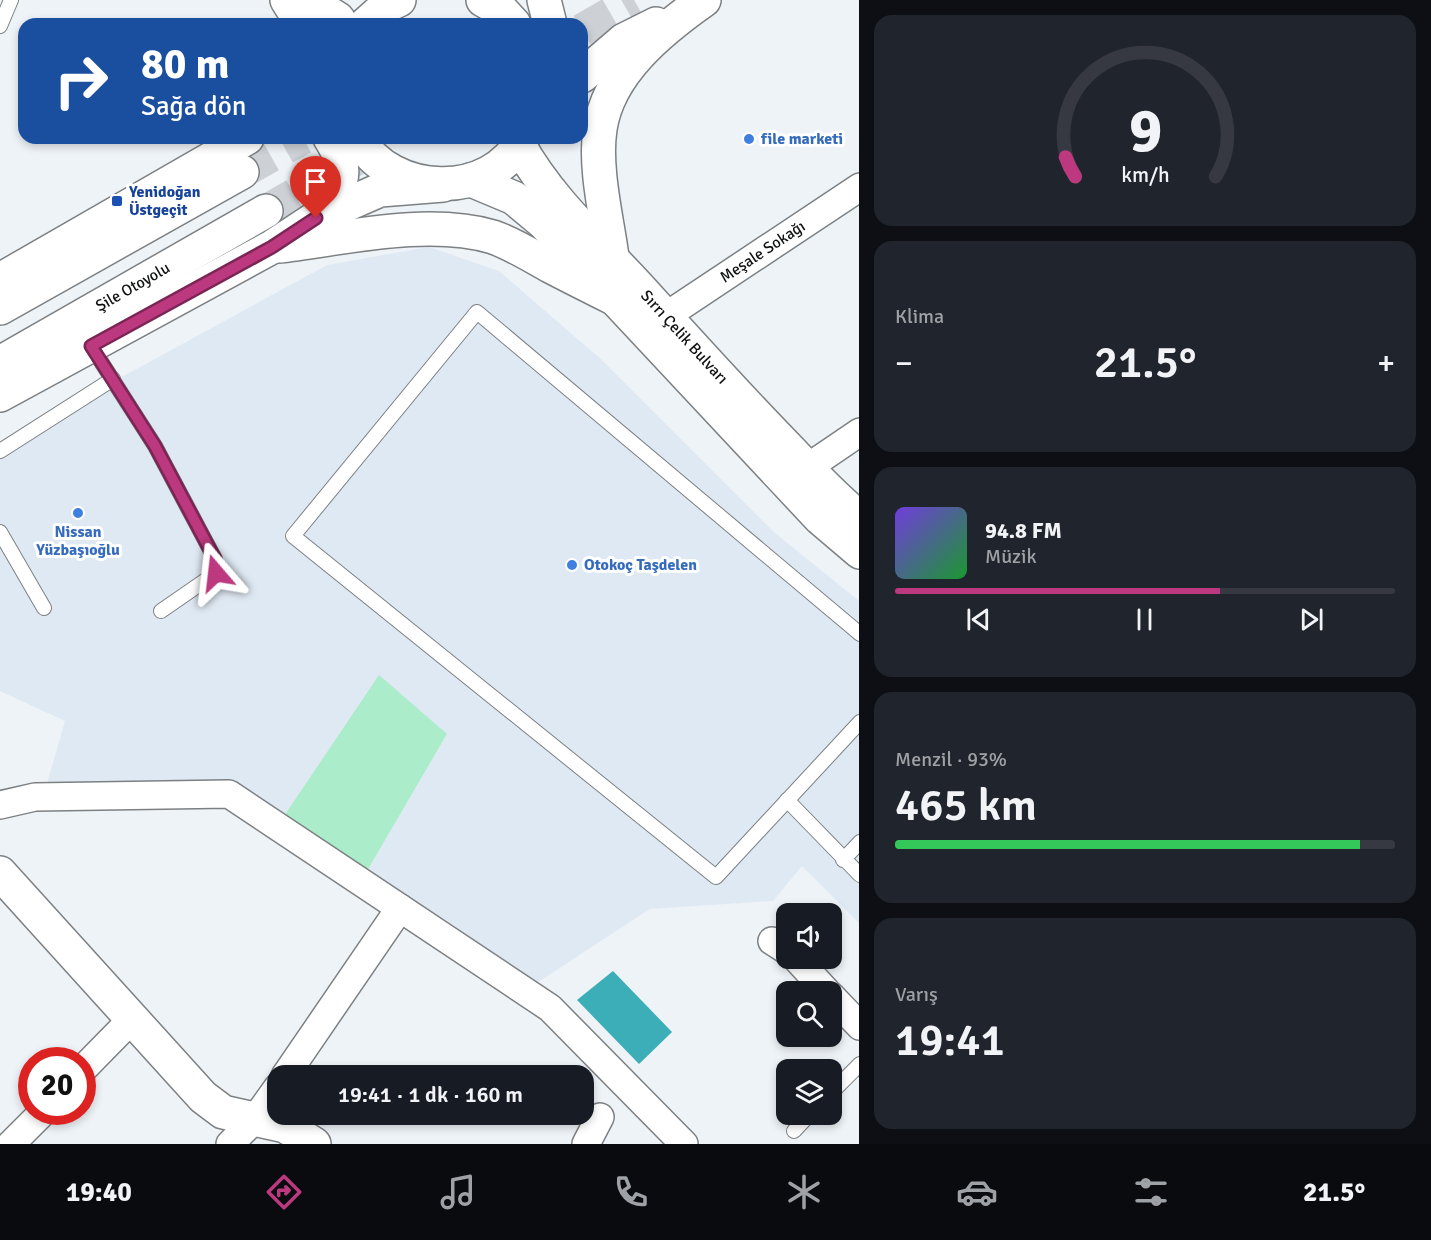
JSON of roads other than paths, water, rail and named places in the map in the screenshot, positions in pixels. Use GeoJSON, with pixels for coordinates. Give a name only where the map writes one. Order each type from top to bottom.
{"type":"FeatureCollection","features":[{"type":"Feature","properties":{"kind":"main road"},"geometry":{"type":"LineString","coordinates":[[287,0],[298,18]]}},
{"type":"Feature","properties":{"kind":"main road"},"geometry":{"type":"LineString","coordinates":[[308,0],[336,18]]}},
{"type":"Feature","properties":{"kind":"main road"},"geometry":{"type":"LineString","coordinates":[[373,18],[386,6],[399,0]]}},
{"type":"Feature","properties":{"kind":"main road"},"geometry":{"type":"LineString","coordinates":[[483,0],[502,11],[508,18]]}},
{"type":"Feature","properties":{"kind":"main road"},"geometry":{"type":"LineString","coordinates":[[544,0],[548,18]]}},
{"type":"Feature","properties":{"kind":"main road"},"geometry":{"type":"LineString","coordinates":[[588,48],[608,48],[704,0]]}},
{"type":"Feature","properties":{"kind":"main road"},"geometry":{"type":"LineString","coordinates":[[612,257],[600,159],[600,130],[606,105],[626,70],[667,26],[704,0]]}},
{"type":"Feature","properties":{"kind":"main road"},"geometry":{"type":"LineString","coordinates":[[588,71],[624,40]]}},
{"type":"Feature","properties":{"kind":"main road"},"geometry":{"type":"LineString","coordinates":[[0,280],[237,144]]}},
{"type":"Feature","properties":{"kind":"main road"},"geometry":{"type":"LineString","coordinates":[[316,218],[334,200],[341,184],[343,167],[339,151],[334,144]]}},
{"type":"Feature","properties":{"kind":"main road"},"geometry":{"type":"LineString","coordinates":[[361,144],[386,168],[413,181],[457,182],[514,198],[544,223],[820,518],[859,551]]}},
{"type":"Feature","properties":{"kind":"main road"},"geometry":{"type":"LineString","coordinates":[[0,395],[272,247],[316,218],[380,190],[457,182],[498,166],[519,144]]}},
{"type":"Feature","properties":{"kind":"main road","name":"Sırrı Çelik Bulvarı"},"geometry":{"type":"LineString","coordinates":[[522,144],[543,186],[612,257],[807,468],[859,517]]}},
{"type":"Feature","properties":{"kind":"main road"},"geometry":{"type":"LineString","coordinates":[[0,308],[242,172]]}},
{"type":"Feature","properties":{"kind":"main road","name":"Şile Otoyolu"},"geometry":{"type":"LineString","coordinates":[[0,363],[266,211]]}},
{"type":"Feature","properties":{"kind":"main road"},"geometry":{"type":"LineString","coordinates":[[272,247],[404,231],[464,232],[493,237],[615,299]]}},
{"type":"Feature","properties":{"kind":"main road"},"geometry":{"type":"LineString","coordinates":[[0,873],[203,1097],[223,1112],[285,1126],[314,1144]]}},
{"type":"Feature","properties":{"kind":"street","name":"Meşale Sokağı"},"geometry":{"type":"LineString","coordinates":[[666,316],[859,188]]}},
{"type":"Feature","properties":{"kind":"street"},"geometry":{"type":"LineString","coordinates":[[807,468],[859,433]]}},
{"type":"Feature","properties":{"kind":"street"},"geometry":{"type":"LineString","coordinates":[[0,805],[35,797],[229,794],[550,1008],[684,1144]]}},
{"type":"Feature","properties":{"kind":"street"},"geometry":{"type":"LineString","coordinates":[[293,1065],[400,908]]}},
{"type":"Feature","properties":{"kind":"street"},"geometry":{"type":"LineString","coordinates":[[806,969],[817,981]]}},
{"type":"Feature","properties":{"kind":"street"},"geometry":{"type":"LineString","coordinates":[[842,1007],[859,1025]]}},
{"type":"Feature","properties":{"kind":"street"},"geometry":{"type":"LineString","coordinates":[[96,1056],[133,1018]]}},
{"type":"Feature","properties":{"kind":"street"},"geometry":{"type":"LineString","coordinates":[[230,1144],[255,1119],[267,1102]]}},
{"type":"Feature","properties":{"kind":"street"},"geometry":{"type":"LineString","coordinates":[[586,1144],[600,1117]]}},
{"type":"Feature","properties":{"kind":"street"},"geometry":{"type":"LineString","coordinates":[[11,1144],[30,1125]]}},
{"type":"Feature","properties":{"kind":"lane"},"geometry":{"type":"LineString","coordinates":[[0,26],[11,0]]}},
{"type":"Feature","properties":{"kind":"lane"},"geometry":{"type":"LineString","coordinates":[[859,633],[477,312],[293,536],[716,877],[859,723]]}},
{"type":"Feature","properties":{"kind":"lane"},"geometry":{"type":"LineString","coordinates":[[91,346],[155,446],[215,559],[216,573],[161,611]]}},
{"type":"Feature","properties":{"kind":"lane"},"geometry":{"type":"LineString","coordinates":[[0,451],[113,379]]}},
{"type":"Feature","properties":{"kind":"lane"},"geometry":{"type":"LineString","coordinates":[[0,532],[44,608]]}},
{"type":"Feature","properties":{"kind":"lane"},"geometry":{"type":"LineString","coordinates":[[787,800],[859,874]]}},
{"type":"Feature","properties":{"kind":"lane"},"geometry":{"type":"LineString","coordinates":[[843,860],[859,843]]}},
{"type":"Feature","properties":{"kind":"lane"},"geometry":{"type":"LineString","coordinates":[[842,1082],[859,1065]]}},
{"type":"Feature","properties":{"kind":"lane"},"geometry":{"type":"LineString","coordinates":[[794,1131],[800,1125]]}},
{"type":"Feature","properties":{"kind":"water"},"geometry":{"type":"Polygon","coordinates":[[[613,971],[672,1032],[639,1064],[577,1000],[613,971]]]}},
{"type":"Feature","properties":{"kind":"tunnel"},"geometry":{"type":"LineString","coordinates":[[588,27],[634,0]]}},
{"type":"Feature","properties":{"kind":"tunnel"},"geometry":{"type":"LineString","coordinates":[[242,172],[292,144]]}},
{"type":"Feature","properties":{"kind":"tunnel"},"geometry":{"type":"LineString","coordinates":[[266,211],[383,144]]}},
{"type":"Feature","properties":{"kind":"place","name":"file marketi"},"geometry":{"type":"Point","coordinates":[749,139]}},
{"type":"Feature","properties":{"kind":"place","name":"Yenidoğan Üstgeçit"},"geometry":{"type":"Point","coordinates":[117,201]}},
{"type":"Feature","properties":{"kind":"place","name":"Nissan Yüzbaşıoğlu"},"geometry":{"type":"Point","coordinates":[78,513]}},
{"type":"Feature","properties":{"kind":"place","name":"Otokoç Taşdelen"},"geometry":{"type":"Point","coordinates":[572,565]}}]}
